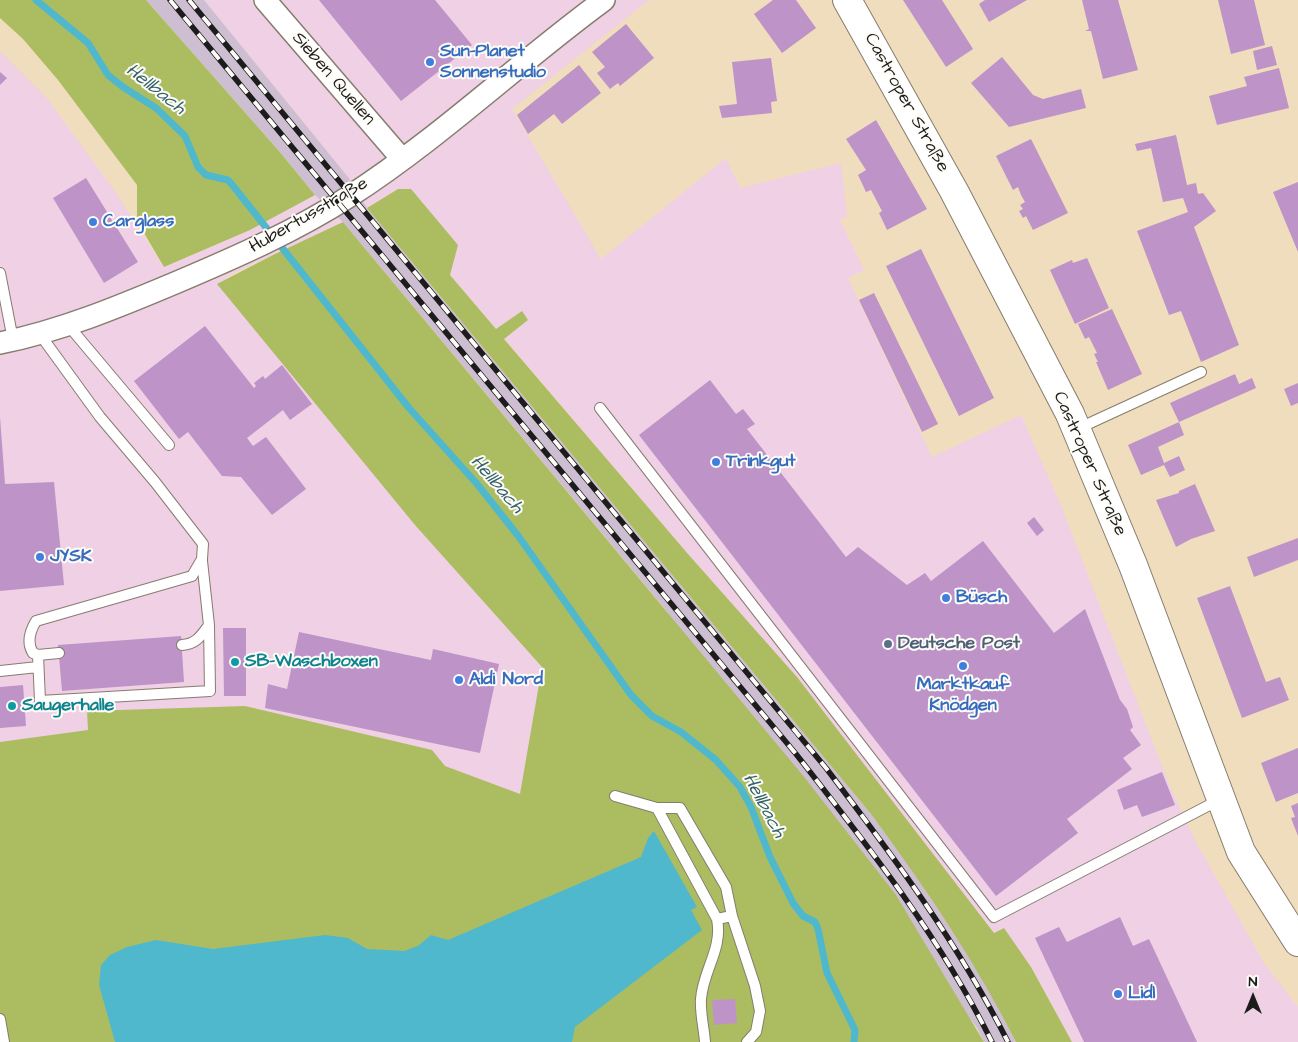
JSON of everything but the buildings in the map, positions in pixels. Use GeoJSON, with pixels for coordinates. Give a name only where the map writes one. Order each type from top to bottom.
{"type":"FeatureCollection","features":[{"type":"Feature","properties":{"kind":"main road","name":"Castroper Straße"},"geometry":{"type":"LineString","coordinates":[[847,0],[872,40],[995,266],[1077,430],[1132,565],[1241,852],[1298,942]]}},
{"type":"Feature","properties":{"kind":"street","name":"Sieben Quellen"},"geometry":{"type":"LineString","coordinates":[[265,0],[402,159]]}},
{"type":"Feature","properties":{"kind":"street","name":"Hubertusstraße"},"geometry":{"type":"LineString","coordinates":[[7,342],[68,325],[233,258],[351,196],[499,86],[604,0]]}},
{"type":"Feature","properties":{"kind":"lane"},"geometry":{"type":"LineString","coordinates":[[0,273],[7,342]]}},
{"type":"Feature","properties":{"kind":"lane"},"geometry":{"type":"LineString","coordinates":[[68,325],[169,445]]}},
{"type":"Feature","properties":{"kind":"lane"},"geometry":{"type":"LineString","coordinates":[[38,655],[40,701],[210,691],[209,625],[202,559],[203,544],[155,482],[100,417],[40,333]]}},
{"type":"Feature","properties":{"kind":"lane"},"geometry":{"type":"LineString","coordinates":[[1077,430],[1201,372]]}},
{"type":"Feature","properties":{"kind":"lane"},"geometry":{"type":"LineString","coordinates":[[600,408],[994,917],[1221,799]]}},
{"type":"Feature","properties":{"kind":"lane"},"geometry":{"type":"LineString","coordinates":[[59,653],[38,655],[33,652],[29,643],[30,632],[36,621],[192,576],[202,559]]}},
{"type":"Feature","properties":{"kind":"lane"},"geometry":{"type":"LineString","coordinates":[[182,645],[191,644],[200,638],[209,625]]}},
{"type":"Feature","properties":{"kind":"lane"},"geometry":{"type":"LineString","coordinates":[[0,671],[38,667]]}},
{"type":"Feature","properties":{"kind":"lane"},"geometry":{"type":"LineString","coordinates":[[615,796],[657,808],[680,808],[726,887],[732,916],[756,986],[760,1011],[756,1032],[747,1042]]}},
{"type":"Feature","properties":{"kind":"lane"},"geometry":{"type":"LineString","coordinates":[[657,808],[717,919],[719,930],[716,952],[701,998],[705,1042]]}},
{"type":"Feature","properties":{"kind":"lane"},"geometry":{"type":"LineString","coordinates":[[717,919],[732,916]]}},
{"type":"Feature","properties":{"kind":"lane"},"geometry":{"type":"LineString","coordinates":[[0,1020],[4,1042]]}},
{"type":"Feature","properties":{"kind":"shaded area"},"geometry":{"type":"Polygon","coordinates":[[[146,0],[204,0],[348,177],[367,208],[871,814],[911,868],[959,941],[988,987],[1016,1042],[984,1042],[977,1028],[665,609],[343,222],[315,195],[279,151],[146,0]]]}},
{"type":"Feature","properties":{"kind":"shaded area"},"geometry":{"type":"Polygon","coordinates":[[[204,0],[649,0],[512,109],[601,259],[726,158],[740,188],[841,163],[847,216],[840,220],[864,270],[848,278],[932,457],[1021,415],[1060,503],[1169,784],[1196,842],[1264,963],[1298,1007],[1298,1042],[1072,1042],[1031,967],[1003,928],[994,933],[797,677],[688,554],[450,275],[398,189],[343,222],[226,277],[551,677],[522,797],[0,751],[0,51],[46,97],[114,190],[164,267],[250,230],[348,177],[204,0]]]}},
{"type":"Feature","properties":{"kind":"green space"},"geometry":{"type":"Polygon","coordinates":[[[0,0],[146,0],[279,151],[315,195],[250,230],[164,267],[137,221],[137,185],[58,80],[23,39],[0,18],[0,0]]]}},
{"type":"Feature","properties":{"kind":"green space"},"geometry":{"type":"Polygon","coordinates":[[[398,189],[411,189],[458,245],[450,275],[496,329],[522,311],[528,320],[504,339],[688,554],[797,677],[994,933],[1004,928],[1031,967],[1072,1042],[1016,1042],[984,982],[948,925],[911,869],[871,814],[367,208],[398,189]]]}},
{"type":"Feature","properties":{"kind":"green space"},"geometry":{"type":"Polygon","coordinates":[[[343,222],[805,778],[896,895],[984,1042],[0,1042],[0,742],[88,730],[87,711],[245,706],[432,750],[445,766],[520,794],[542,667],[415,525],[217,284],[343,222]]]}},
{"type":"Feature","properties":{"kind":"water"},"geometry":{"type":"Polygon","coordinates":[[[654,831],[697,907],[691,910],[702,930],[575,1027],[572,1042],[115,1042],[99,985],[101,965],[110,955],[127,947],[156,940],[213,949],[325,935],[348,938],[367,949],[404,951],[418,946],[431,935],[448,940],[641,857],[648,838],[654,831]]]}},
{"type":"Feature","properties":{"kind":"waterway","name":"Hellbach"},"geometry":{"type":"LineString","coordinates":[[36,0],[88,43],[108,75],[156,108],[185,136],[198,167],[206,175],[228,180],[409,408],[478,485],[519,537],[631,695],[652,716],[681,732],[716,760],[740,787],[751,807],[770,857],[793,903],[803,916],[815,922],[827,973],[855,1030],[854,1042]]}},
{"type":"Feature","properties":{"kind":"railway"},"geometry":{"type":"LineString","coordinates":[[170,0],[796,754],[902,893],[950,966],[992,1042]]}},
{"type":"Feature","properties":{"kind":"railway"},"geometry":{"type":"LineString","coordinates":[[189,0],[826,768],[900,867],[946,935],[989,1005],[1008,1042]]}},
{"type":"Feature","properties":{"kind":"place","name":"Sun-Planet Sonnenstudio"},"geometry":{"type":"Point","coordinates":[430,62]}},
{"type":"Feature","properties":{"kind":"place","name":"Carglass"},"geometry":{"type":"Point","coordinates":[93,222]}},
{"type":"Feature","properties":{"kind":"place","name":"Trinkgut"},"geometry":{"type":"Point","coordinates":[716,462]}},
{"type":"Feature","properties":{"kind":"place","name":"JYSK"},"geometry":{"type":"Point","coordinates":[40,557]}},
{"type":"Feature","properties":{"kind":"place","name":"Büsch"},"geometry":{"type":"Point","coordinates":[946,598]}},
{"type":"Feature","properties":{"kind":"place","name":"Deutsche Post"},"geometry":{"type":"Point","coordinates":[888,644]}},
{"type":"Feature","properties":{"kind":"place","name":"SB-Waschboxen"},"geometry":{"type":"Point","coordinates":[235,662]}},
{"type":"Feature","properties":{"kind":"place","name":"Marktkauf Knödgen"},"geometry":{"type":"Point","coordinates":[963,666]}},
{"type":"Feature","properties":{"kind":"place","name":"Aldi Nord"},"geometry":{"type":"Point","coordinates":[459,680]}},
{"type":"Feature","properties":{"kind":"place","name":"Saugerhalle"},"geometry":{"type":"Point","coordinates":[12,706]}},
{"type":"Feature","properties":{"kind":"place","name":"Lidl"},"geometry":{"type":"Point","coordinates":[1118,994]}}]}
